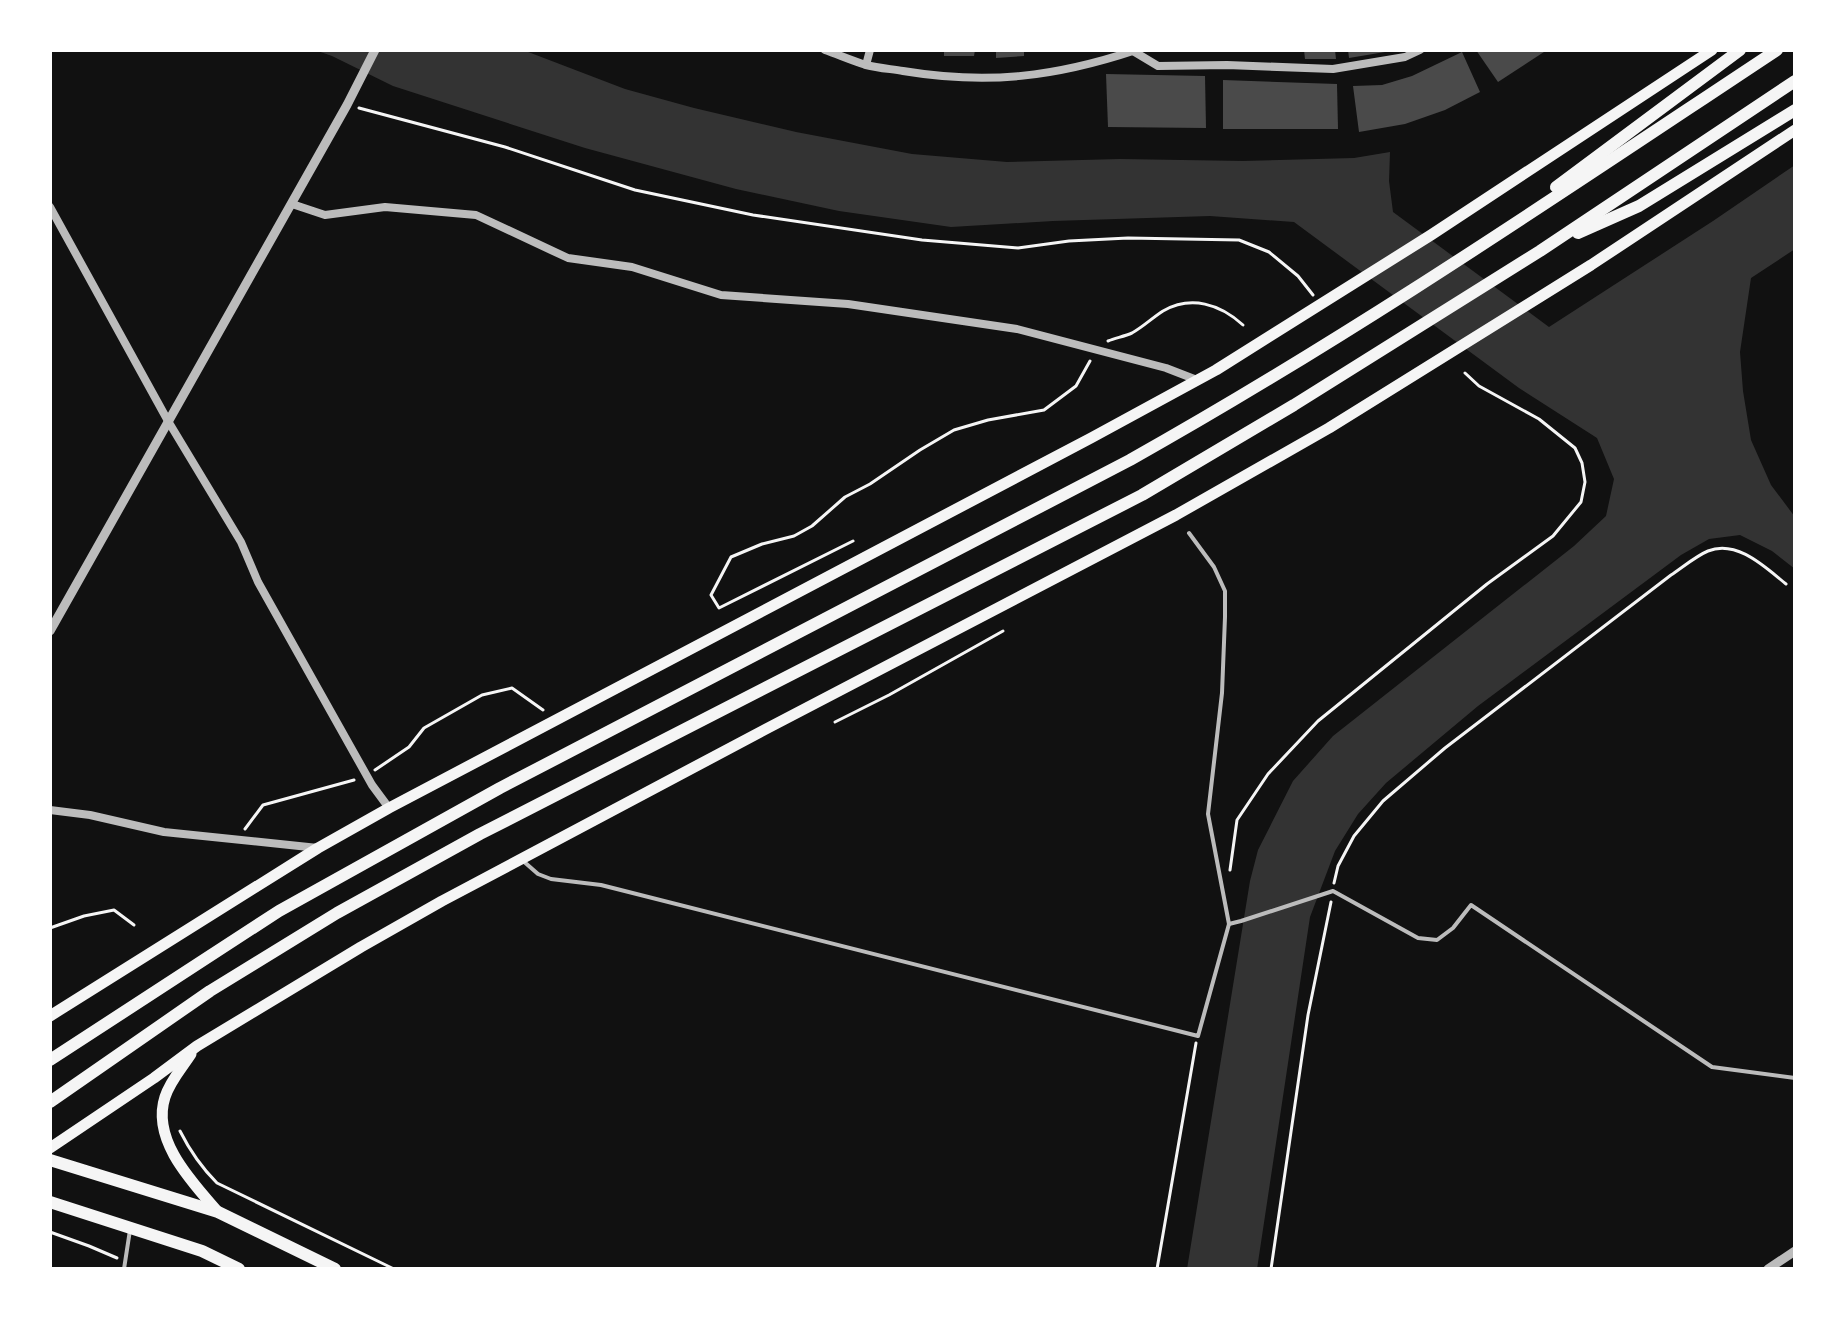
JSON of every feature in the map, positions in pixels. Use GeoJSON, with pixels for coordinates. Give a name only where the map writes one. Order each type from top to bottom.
{"type":"FeatureCollection","features":[{"type":"Feature","properties":{"kind":"highway"},"geometry":{"type":"LineString","coordinates":[[1461,258],[1740,50]]}},
{"type":"Feature","properties":{"kind":"highway"},"geometry":{"type":"LineString","coordinates":[[50,1060],[279,911],[500,788],[1130,460],[1223,408],[1395,301],[1777,50]]}},
{"type":"Feature","properties":{"kind":"highway"},"geometry":{"type":"LineString","coordinates":[[50,1102],[210,991],[337,913],[480,834],[1142,495],[1514,268],[1795,81]]}},
{"type":"Feature","properties":{"kind":"highway"},"geometry":{"type":"LineString","coordinates":[[1550,245],[1639,206],[1795,110]]}},
{"type":"Feature","properties":{"kind":"highway"},"geometry":{"type":"LineString","coordinates":[[50,1160],[218,1212],[335,1269]]}},
{"type":"Feature","properties":{"kind":"highway"},"geometry":{"type":"LineString","coordinates":[[52,1203],[202,1251],[239,1269]]}},
{"type":"Feature","properties":{"kind":"main road"},"geometry":{"type":"LineString","coordinates":[[50,1016],[318,848],[389,808],[1197,380],[1431,235],[1712,50]]}},
{"type":"Feature","properties":{"kind":"main road"},"geometry":{"type":"LineString","coordinates":[[50,1148],[197,1046],[361,947],[520,858],[1176,515],[1316,436],[1525,307],[1795,130]]}},
{"type":"Feature","properties":{"kind":"main road"},"geometry":{"type":"LineString","coordinates":[[197,1046],[169,1087],[163,1101],[161,1120],[183,1172],[218,1212]]}},
{"type":"Feature","properties":{"kind":"street"},"geometry":{"type":"LineString","coordinates":[[50,631],[292,204],[375,50]]}},
{"type":"Feature","properties":{"kind":"street"},"geometry":{"type":"LineString","coordinates":[[825,50],[866,65],[934,76],[999,79],[1053,72],[1103,61],[1134,50],[1158,66],[1333,69],[1405,57],[1420,50]]}},
{"type":"Feature","properties":{"kind":"street"},"geometry":{"type":"LineString","coordinates":[[866,65],[870,50]]}},
{"type":"Feature","properties":{"kind":"street"},"geometry":{"type":"LineString","coordinates":[[292,204],[325,215],[385,207],[476,215],[568,258],[632,267],[721,295],[848,304],[1017,329],[1166,368],[1197,380]]}},
{"type":"Feature","properties":{"kind":"street"},"geometry":{"type":"LineString","coordinates":[[50,207],[168,421],[241,542],[258,582],[367,776],[389,808]]}},
{"type":"Feature","properties":{"kind":"street"},"geometry":{"type":"LineString","coordinates":[[50,810],[90,815],[164,832],[318,848]]}},
{"type":"Feature","properties":{"kind":"street"},"geometry":{"type":"LineString","coordinates":[[1768,1269],[1795,1251]]}},
{"type":"Feature","properties":{"kind":"lane"},"geometry":{"type":"LineString","coordinates":[[520,858],[538,874],[551,879],[601,885],[1198,1036],[1229,924],[1208,814],[1222,693],[1225,591],[1214,567],[1189,533]]}},
{"type":"Feature","properties":{"kind":"lane"},"geometry":{"type":"LineString","coordinates":[[1229,924],[1333,891],[1418,938],[1437,940],[1453,928],[1471,905],[1712,1067],[1795,1078]]}},
{"type":"Feature","properties":{"kind":"lane"},"geometry":{"type":"LineString","coordinates":[[124,1269],[130,1227]]}},
{"type":"Feature","properties":{"kind":"path"},"geometry":{"type":"LineString","coordinates":[[347,105],[505,147],[635,190],[753,215],[922,240],[1018,248],[1128,238],[1239,240],[1269,252],[1298,276],[1321,303]]}},
{"type":"Feature","properties":{"kind":"path"},"geometry":{"type":"LineString","coordinates":[[853,541],[719,608],[711,595],[731,557],[762,544],[794,536],[812,526],[845,497],[954,430],[1044,410],[1076,386],[1107,341],[1133,332],[1165,310],[1190,302],[1230,313],[1243,325]]}},
{"type":"Feature","properties":{"kind":"path"},"geometry":{"type":"LineString","coordinates":[[1230,878],[1237,820],[1268,774],[1318,721],[1487,584],[1553,536],[1581,502],[1585,482],[1582,463],[1575,448],[1539,419],[1479,386],[1465,373]]}},
{"type":"Feature","properties":{"kind":"path"},"geometry":{"type":"LineString","coordinates":[[1271,1269],[1308,1015],[1338,866],[1354,836],[1383,801],[1445,748],[1671,575],[1710,550],[1732,549],[1757,561],[1786,584]]}},
{"type":"Feature","properties":{"kind":"path"},"geometry":{"type":"LineString","coordinates":[[835,722],[1003,631]]}},
{"type":"Feature","properties":{"kind":"path"},"geometry":{"type":"LineString","coordinates":[[240,839],[263,805],[367,776],[409,747],[424,728],[482,695],[512,688],[556,719]]}},
{"type":"Feature","properties":{"kind":"path"},"geometry":{"type":"LineString","coordinates":[[50,928],[114,910],[134,925]]}},
{"type":"Feature","properties":{"kind":"path"},"geometry":{"type":"LineString","coordinates":[[1157,1269],[1198,1036]]}},
{"type":"Feature","properties":{"kind":"path"},"geometry":{"type":"LineString","coordinates":[[180,1131],[191,1153],[217,1183],[394,1269]]}},
{"type":"Feature","properties":{"kind":"path"},"geometry":{"type":"LineString","coordinates":[[50,1232],[125,1262]]}},
{"type":"Feature","properties":{"kind":"shaded area"},"geometry":{"type":"Polygon","coordinates":[[[315,50],[523,50],[625,89],[694,108],[796,132],[912,154],[1007,162],[1120,159],[1243,161],[1354,158],[1390,152],[1389,181],[1393,212],[1549,327],[1795,165],[1795,249],[1751,278],[1740,352],[1751,440],[1771,485],[1795,517],[1795,569],[1772,551],[1740,535],[1709,539],[1681,555],[1478,706],[1386,783],[1358,814],[1335,851],[1310,917],[1257,1269],[1187,1269],[1250,881],[1258,850],[1293,781],[1333,736],[1574,546],[1606,516],[1614,479],[1597,438],[1519,388],[1294,222],[1210,216],[951,227],[839,211],[736,189],[585,148],[393,86],[315,50]]]}},
{"type":"Feature","properties":{"kind":"building"},"geometry":{"type":"Polygon","coordinates":[[[944,50],[975,50],[974,56],[944,56],[944,50]]]}},
{"type":"Feature","properties":{"kind":"building"},"geometry":{"type":"Polygon","coordinates":[[[996,50],[1024,50],[1024,56],[996,58],[996,50]]]}},
{"type":"Feature","properties":{"kind":"building"},"geometry":{"type":"Polygon","coordinates":[[[1304,50],[1335,50],[1336,59],[1305,59],[1304,50]]]}},
{"type":"Feature","properties":{"kind":"building"},"geometry":{"type":"Polygon","coordinates":[[[1348,50],[1384,50],[1385,52],[1349,58],[1348,50]]]}},
{"type":"Feature","properties":{"kind":"building"},"geometry":{"type":"Polygon","coordinates":[[[1476,50],[1547,50],[1498,82],[1476,50]]]}},
{"type":"Feature","properties":{"kind":"building"},"geometry":{"type":"Polygon","coordinates":[[[1462,52],[1480,92],[1445,110],[1405,124],[1359,132],[1353,86],[1382,85],[1412,76],[1462,52]]]}},
{"type":"Feature","properties":{"kind":"building"},"geometry":{"type":"Polygon","coordinates":[[[1106,74],[1205,76],[1206,128],[1108,127],[1106,74]]]}},
{"type":"Feature","properties":{"kind":"building"},"geometry":{"type":"Polygon","coordinates":[[[1223,80],[1337,84],[1338,129],[1223,129],[1223,80]]]}}]}
